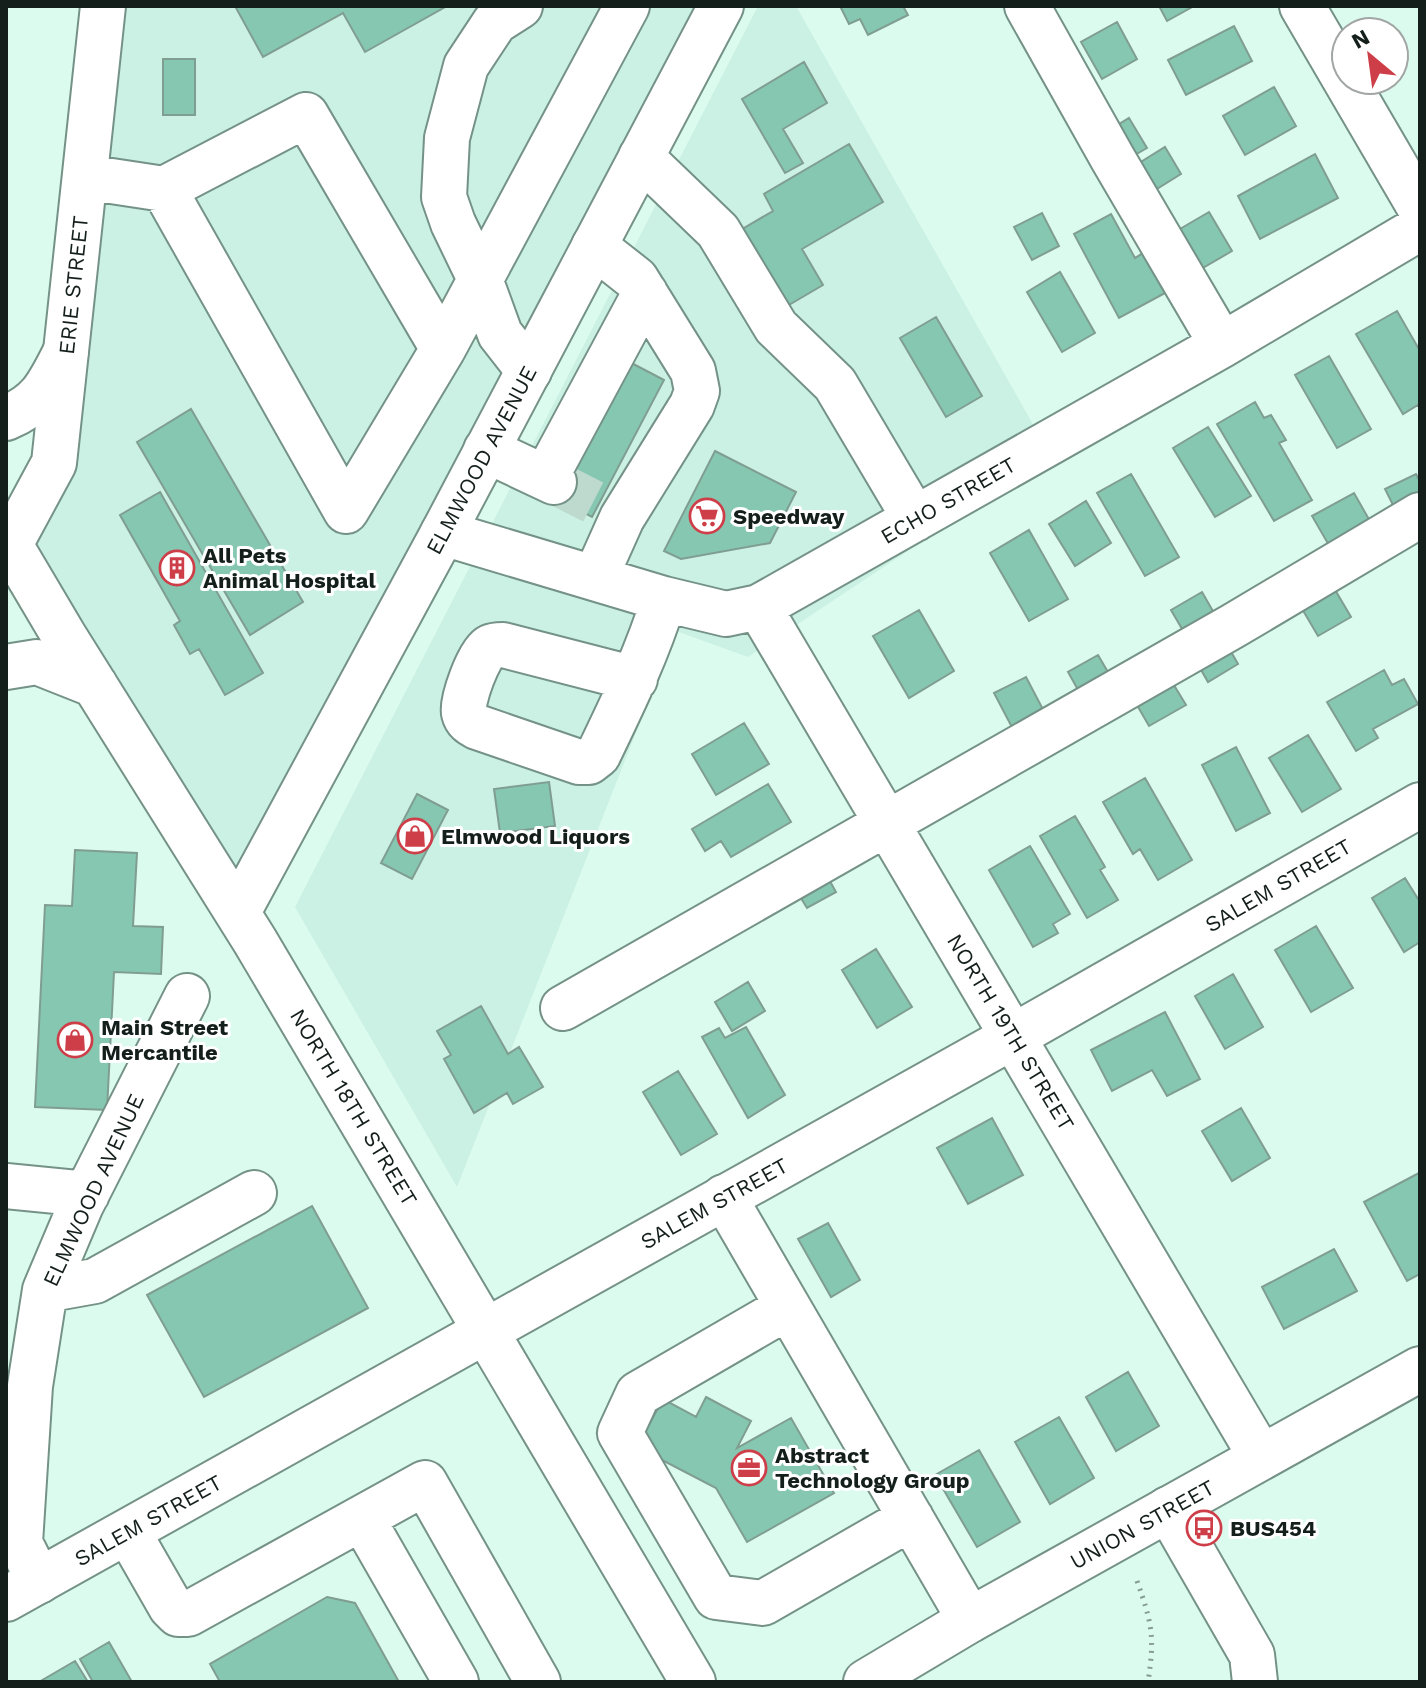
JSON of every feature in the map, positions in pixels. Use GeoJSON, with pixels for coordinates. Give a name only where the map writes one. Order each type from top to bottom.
{"type":"FeatureCollection","features":[{"type":"Feature","properties":{"kind":"main road","name":"ERIE STREET"},"geometry":{"type":"LineString","coordinates":[[7,545],[54,463],[103,6]]}},
{"type":"Feature","properties":{"kind":"main road"},"geometry":{"type":"LineString","coordinates":[[520,6],[495,22],[466,66],[447,138],[444,197],[500,334],[529,371]]}},
{"type":"Feature","properties":{"kind":"main road"},"geometry":{"type":"LineString","coordinates":[[164,189],[346,511],[443,349],[627,6]]}},
{"type":"Feature","properties":{"kind":"main road","name":"ELMWOOD AVENUE"},"geometry":{"type":"LineString","coordinates":[[238,912],[443,533],[721,6]]}},
{"type":"Feature","properties":{"kind":"main road"},"geometry":{"type":"LineString","coordinates":[[1027,6],[1222,345]]}},
{"type":"Feature","properties":{"kind":"main road"},"geometry":{"type":"LineString","coordinates":[[1302,6],[1420,208]]}},
{"type":"Feature","properties":{"kind":"main road"},"geometry":{"type":"LineString","coordinates":[[85,177],[164,189],[306,115],[443,349]]}},
{"type":"Feature","properties":{"kind":"main road"},"geometry":{"type":"LineString","coordinates":[[641,157],[718,231],[776,327],[835,384],[915,519]]}},
{"type":"Feature","properties":{"kind":"main road","name":"ECHO STREET"},"geometry":{"type":"LineString","coordinates":[[443,533],[596,576],[664,599],[726,614],[759,607],[1222,345],[1420,228]]}},
{"type":"Feature","properties":{"kind":"main road"},"geometry":{"type":"LineString","coordinates":[[594,246],[636,279],[693,371],[697,391],[692,405],[610,512],[596,576]]}},
{"type":"Feature","properties":{"kind":"main road"},"geometry":{"type":"LineString","coordinates":[[486,450],[550,479],[645,293]]}},
{"type":"Feature","properties":{"kind":"main road"},"geometry":{"type":"LineString","coordinates":[[6,418],[24,410],[42,396],[66,351]]}},
{"type":"Feature","properties":{"kind":"main road"},"geometry":{"type":"LineString","coordinates":[[563,1008],[1233,626],[1420,515]]}},
{"type":"Feature","properties":{"kind":"main road","name":"NORTH 18TH STREET"},"geometry":{"type":"LineString","coordinates":[[7,545],[238,912],[693,1682]]}},
{"type":"Feature","properties":{"kind":"main road"},"geometry":{"type":"LineString","coordinates":[[635,679],[649,649],[664,599]]}},
{"type":"Feature","properties":{"kind":"main road","name":"NORTH 19TH STREET"},"geometry":{"type":"LineString","coordinates":[[759,607],[1261,1457]]}},
{"type":"Feature","properties":{"kind":"main road"},"geometry":{"type":"LineString","coordinates":[[6,667],[37,662],[95,685]]}},
{"type":"Feature","properties":{"kind":"main road","name":"SALEM STREET"},"geometry":{"type":"LineString","coordinates":[[22,1590],[1014,1036],[1420,805]]}},
{"type":"Feature","properties":{"kind":"main road","name":"ELMWOOD AVENUE"},"geometry":{"type":"LineString","coordinates":[[22,1590],[20,1543],[30,1386],[45,1290],[87,1194],[187,996]]}},
{"type":"Feature","properties":{"kind":"main road"},"geometry":{"type":"LineString","coordinates":[[6,1186],[87,1194]]}},
{"type":"Feature","properties":{"kind":"main road"},"geometry":{"type":"LineString","coordinates":[[45,1290],[95,1281],[254,1193]]}},
{"type":"Feature","properties":{"kind":"main road"},"geometry":{"type":"LineString","coordinates":[[724,1197],[970,1620]]}},
{"type":"Feature","properties":{"kind":"main road"},"geometry":{"type":"LineString","coordinates":[[788,1307],[638,1394],[620,1433],[716,1597],[763,1603],[911,1518]]}},
{"type":"Feature","properties":{"kind":"main road","name":"UNION STREET"},"geometry":{"type":"LineString","coordinates":[[866,1682],[970,1620],[1420,1369]]}},
{"type":"Feature","properties":{"kind":"main road"},"geometry":{"type":"LineString","coordinates":[[128,1532],[171,1607],[178,1614],[188,1614],[425,1483],[538,1682]]}},
{"type":"Feature","properties":{"kind":"main road"},"geometry":{"type":"LineString","coordinates":[[1168,1509],[1252,1655],[1255,1682]]}},
{"type":"Feature","properties":{"kind":"main road"},"geometry":{"type":"LineString","coordinates":[[362,1518],[456,1682]]}},
{"type":"Feature","properties":{"kind":"path"},"geometry":{"type":"LineString","coordinates":[[1137,1581],[1152,1622],[1148,1682]]}},
{"type":"Feature","properties":{"kind":"shaded area"},"geometry":{"type":"Polygon","coordinates":[[[103,6],[721,6],[238,912],[10,544],[54,463],[103,6]]]}},
{"type":"Feature","properties":{"kind":"shaded area"},"geometry":{"type":"Polygon","coordinates":[[[758,6],[796,6],[1051,456],[748,657],[676,631],[457,1187],[295,907],[758,6]]]}},
{"type":"Feature","properties":{"kind":"building"},"geometry":{"type":"Polygon","coordinates":[[[235,6],[447,6],[365,52],[343,13],[263,57],[235,6]]]}},
{"type":"Feature","properties":{"kind":"building"},"geometry":{"type":"Polygon","coordinates":[[[840,6],[903,6],[908,15],[868,35],[860,19],[849,24],[840,6]]]}},
{"type":"Feature","properties":{"kind":"building"},"geometry":{"type":"Polygon","coordinates":[[[1159,6],[1194,6],[1167,21],[1159,6]]]}},
{"type":"Feature","properties":{"kind":"building"},"geometry":{"type":"Polygon","coordinates":[[[1117,22],[1137,59],[1102,79],[1081,42],[1117,22]]]}},
{"type":"Feature","properties":{"kind":"building"},"geometry":{"type":"Polygon","coordinates":[[[1234,26],[1252,61],[1186,95],[1168,60],[1234,26]]]}},
{"type":"Feature","properties":{"kind":"building"},"geometry":{"type":"Polygon","coordinates":[[[163,59],[195,59],[195,115],[163,115],[163,59]]]}},
{"type":"Feature","properties":{"kind":"building"},"geometry":{"type":"Polygon","coordinates":[[[804,62],[827,103],[783,129],[803,163],[785,173],[742,99],[804,62]]]}},
{"type":"Feature","properties":{"kind":"building"},"geometry":{"type":"Polygon","coordinates":[[[1274,87],[1296,126],[1245,155],[1223,116],[1274,87]]]}},
{"type":"Feature","properties":{"kind":"building"},"geometry":{"type":"Polygon","coordinates":[[[1129,118],[1147,148],[1128,159],[1111,129],[1129,118]]]}},
{"type":"Feature","properties":{"kind":"building"},"geometry":{"type":"Polygon","coordinates":[[[849,144],[883,202],[802,249],[823,285],[777,312],[732,235],[773,211],[764,194],[849,144]]]}},
{"type":"Feature","properties":{"kind":"building"},"geometry":{"type":"Polygon","coordinates":[[[1165,147],[1181,174],[1147,195],[1131,168],[1165,147]]]}},
{"type":"Feature","properties":{"kind":"building"},"geometry":{"type":"Polygon","coordinates":[[[1315,154],[1338,198],[1260,239],[1238,196],[1315,154]]]}},
{"type":"Feature","properties":{"kind":"building"},"geometry":{"type":"Polygon","coordinates":[[[1209,212],[1232,251],[1196,272],[1173,233],[1209,212]]]}},
{"type":"Feature","properties":{"kind":"building"},"geometry":{"type":"Polygon","coordinates":[[[1042,213],[1059,246],[1032,260],[1014,227],[1042,213]]]}},
{"type":"Feature","properties":{"kind":"building"},"geometry":{"type":"Polygon","coordinates":[[[1111,214],[1135,258],[1143,253],[1165,293],[1119,318],[1074,234],[1111,214]]]}},
{"type":"Feature","properties":{"kind":"building"},"geometry":{"type":"Polygon","coordinates":[[[1060,272],[1095,333],[1062,352],[1027,292],[1060,272]]]}},
{"type":"Feature","properties":{"kind":"building"},"geometry":{"type":"Polygon","coordinates":[[[1397,311],[1420,351],[1420,409],[1418,405],[1403,414],[1356,334],[1397,311]]]}},
{"type":"Feature","properties":{"kind":"building"},"geometry":{"type":"Polygon","coordinates":[[[936,317],[982,396],[946,417],[900,338],[936,317]]]}},
{"type":"Feature","properties":{"kind":"building"},"geometry":{"type":"Polygon","coordinates":[[[1329,356],[1371,429],[1337,448],[1295,375],[1329,356]]]}},
{"type":"Feature","properties":{"kind":"building"},"geometry":{"type":"Polygon","coordinates":[[[620,357],[664,380],[592,517],[548,494],[620,357]]]}},
{"type":"Feature","properties":{"kind":"building"},"geometry":{"type":"Polygon","coordinates":[[[1255,402],[1264,418],[1271,415],[1286,440],[1279,443],[1312,500],[1274,521],[1217,424],[1255,402]]]}},
{"type":"Feature","properties":{"kind":"building"},"geometry":{"type":"Polygon","coordinates":[[[191,409],[303,602],[250,635],[137,442],[191,409]]]}},
{"type":"Feature","properties":{"kind":"building"},"geometry":{"type":"Polygon","coordinates":[[[1208,427],[1251,496],[1215,517],[1173,448],[1208,427]]]}},
{"type":"Feature","properties":{"kind":"building"},"geometry":{"type":"Polygon","coordinates":[[[715,451],[796,492],[770,543],[681,559],[664,551],[715,451]]]}},
{"type":"Feature","properties":{"kind":"building"},"geometry":{"type":"Polygon","coordinates":[[[1131,474],[1179,557],[1145,576],[1097,493],[1131,474]]]}},
{"type":"Feature","properties":{"kind":"building"},"geometry":{"type":"Polygon","coordinates":[[[1416,474],[1420,482],[1420,507],[1399,517],[1385,489],[1416,474]]]}},
{"type":"Feature","properties":{"kind":"building","name":"All Pets Animal Hospital"},"geometry":{"type":"Polygon","coordinates":[[[160,492],[263,673],[225,695],[199,649],[190,654],[174,625],[180,621],[120,515],[160,492]]]}},
{"type":"Feature","properties":{"kind":"building"},"geometry":{"type":"Polygon","coordinates":[[[1354,493],[1375,530],[1334,554],[1312,516],[1354,493]]]}},
{"type":"Feature","properties":{"kind":"building"},"geometry":{"type":"Polygon","coordinates":[[[1086,501],[1111,543],[1075,566],[1049,524],[1086,501]]]}},
{"type":"Feature","properties":{"kind":"building"},"geometry":{"type":"Polygon","coordinates":[[[1029,530],[1068,599],[1029,621],[990,553],[1029,530]]]}},
{"type":"Feature","properties":{"kind":"building"},"geometry":{"type":"Polygon","coordinates":[[[1334,588],[1351,617],[1318,636],[1301,607],[1334,588]]]}},
{"type":"Feature","properties":{"kind":"building"},"geometry":{"type":"Polygon","coordinates":[[[1202,592],[1218,620],[1188,639],[1171,610],[1202,592]]]}},
{"type":"Feature","properties":{"kind":"building"},"geometry":{"type":"Polygon","coordinates":[[[919,610],[954,671],[909,698],[873,636],[919,610]]]}},
{"type":"Feature","properties":{"kind":"building"},"geometry":{"type":"Polygon","coordinates":[[[1222,636],[1238,664],[1208,682],[1192,654],[1222,636]]]}},
{"type":"Feature","properties":{"kind":"building"},"geometry":{"type":"Polygon","coordinates":[[[1098,655],[1112,679],[1082,697],[1068,672],[1098,655]]]}},
{"type":"Feature","properties":{"kind":"building"},"geometry":{"type":"Polygon","coordinates":[[[1384,670],[1392,685],[1404,679],[1418,704],[1373,729],[1378,738],[1356,751],[1327,702],[1384,670]]]}},
{"type":"Feature","properties":{"kind":"building"},"geometry":{"type":"Polygon","coordinates":[[[1166,672],[1186,705],[1149,726],[1130,693],[1166,672]]]}},
{"type":"Feature","properties":{"kind":"building"},"geometry":{"type":"Polygon","coordinates":[[[1026,677],[1048,719],[1016,735],[994,693],[1026,677]]]}},
{"type":"Feature","properties":{"kind":"building"},"geometry":{"type":"Polygon","coordinates":[[[744,723],[769,764],[716,795],[692,754],[744,723]]]}},
{"type":"Feature","properties":{"kind":"building"},"geometry":{"type":"Polygon","coordinates":[[[1308,735],[1341,789],[1302,812],[1269,758],[1308,735]]]}},
{"type":"Feature","properties":{"kind":"building"},"geometry":{"type":"Polygon","coordinates":[[[1236,747],[1270,813],[1236,831],[1202,765],[1236,747]]]}},
{"type":"Feature","properties":{"kind":"building"},"geometry":{"type":"Polygon","coordinates":[[[1145,778],[1192,860],[1158,880],[1140,849],[1133,854],[1103,802],[1145,778]]]}},
{"type":"Feature","properties":{"kind":"building"},"geometry":{"type":"Polygon","coordinates":[[[549,782],[555,826],[500,833],[494,789],[549,782]]]}},
{"type":"Feature","properties":{"kind":"building"},"geometry":{"type":"Polygon","coordinates":[[[768,784],[791,822],[731,857],[721,841],[705,851],[692,829],[768,784]]]}},
{"type":"Feature","properties":{"kind":"building","name":"Elmwood Liquors"},"geometry":{"type":"Polygon","coordinates":[[[417,794],[448,810],[412,879],[381,863],[417,794]]]}},
{"type":"Feature","properties":{"kind":"building"},"geometry":{"type":"Polygon","coordinates":[[[1075,816],[1105,867],[1100,870],[1118,900],[1087,918],[1040,836],[1075,816]]]}},
{"type":"Feature","properties":{"kind":"building"},"geometry":{"type":"Polygon","coordinates":[[[1030,846],[1070,914],[1053,924],[1058,933],[1033,947],[989,870],[1030,846]]]}},
{"type":"Feature","properties":{"kind":"building","name":"Main Street Mercantile"},"geometry":{"type":"Polygon","coordinates":[[[75,850],[137,853],[133,926],[163,927],[161,974],[114,972],[107,1110],[35,1107],[45,905],[72,906],[75,850]]]}},
{"type":"Feature","properties":{"kind":"building"},"geometry":{"type":"Polygon","coordinates":[[[821,865],[836,892],[807,908],[791,882],[821,865]]]}},
{"type":"Feature","properties":{"kind":"building"},"geometry":{"type":"Polygon","coordinates":[[[1405,878],[1420,902],[1420,942],[1404,952],[1372,898],[1405,878]]]}},
{"type":"Feature","properties":{"kind":"building"},"geometry":{"type":"Polygon","coordinates":[[[1316,926],[1353,988],[1311,1012],[1275,950],[1316,926]]]}},
{"type":"Feature","properties":{"kind":"building"},"geometry":{"type":"Polygon","coordinates":[[[876,949],[912,1007],[877,1028],[842,970],[876,949]]]}},
{"type":"Feature","properties":{"kind":"building"},"geometry":{"type":"Polygon","coordinates":[[[1233,974],[1263,1027],[1225,1049],[1195,996],[1233,974]]]}},
{"type":"Feature","properties":{"kind":"building"},"geometry":{"type":"Polygon","coordinates":[[[748,982],[765,1011],[732,1031],[715,1002],[748,982]]]}},
{"type":"Feature","properties":{"kind":"building"},"geometry":{"type":"Polygon","coordinates":[[[481,1006],[508,1054],[519,1047],[543,1087],[513,1104],[507,1093],[474,1113],[444,1059],[451,1055],[437,1031],[481,1006]]]}},
{"type":"Feature","properties":{"kind":"building"},"geometry":{"type":"Polygon","coordinates":[[[1165,1012],[1200,1079],[1167,1096],[1152,1070],[1112,1091],[1091,1050],[1165,1012]]]}},
{"type":"Feature","properties":{"kind":"building"},"geometry":{"type":"Polygon","coordinates":[[[746,1027],[785,1095],[748,1118],[702,1037],[719,1028],[725,1038],[746,1027]]]}},
{"type":"Feature","properties":{"kind":"building"},"geometry":{"type":"Polygon","coordinates":[[[678,1071],[717,1134],[681,1155],[643,1092],[678,1071]]]}},
{"type":"Feature","properties":{"kind":"building"},"geometry":{"type":"Polygon","coordinates":[[[1241,1108],[1270,1158],[1232,1181],[1202,1131],[1241,1108]]]}},
{"type":"Feature","properties":{"kind":"building"},"geometry":{"type":"Polygon","coordinates":[[[992,1118],[1023,1175],[968,1204],[937,1148],[992,1118]]]}},
{"type":"Feature","properties":{"kind":"building"},"geometry":{"type":"Polygon","coordinates":[[[1419,1173],[1420,1274],[1407,1281],[1364,1202],[1419,1173]]]}},
{"type":"Feature","properties":{"kind":"building"},"geometry":{"type":"Polygon","coordinates":[[[312,1206],[368,1308],[204,1397],[147,1295],[312,1206]]]}},
{"type":"Feature","properties":{"kind":"building"},"geometry":{"type":"Polygon","coordinates":[[[828,1223],[860,1280],[831,1297],[798,1239],[828,1223]]]}},
{"type":"Feature","properties":{"kind":"building"},"geometry":{"type":"Polygon","coordinates":[[[1334,1249],[1357,1291],[1284,1329],[1262,1287],[1334,1249]]]}},
{"type":"Feature","properties":{"kind":"building"},"geometry":{"type":"Polygon","coordinates":[[[1128,1372],[1159,1426],[1116,1451],[1086,1397],[1128,1372]]]}},
{"type":"Feature","properties":{"kind":"building","name":"Abstract Technology Group"},"geometry":{"type":"Polygon","coordinates":[[[706,1397],[751,1421],[737,1448],[791,1418],[834,1493],[747,1542],[716,1488],[637,1447],[663,1399],[696,1417],[706,1397]]]}},
{"type":"Feature","properties":{"kind":"building"},"geometry":{"type":"Polygon","coordinates":[[[1059,1417],[1094,1478],[1050,1504],[1015,1442],[1059,1417]]]}},
{"type":"Feature","properties":{"kind":"building"},"geometry":{"type":"Polygon","coordinates":[[[979,1450],[1020,1522],[977,1547],[935,1475],[979,1450]]]}},
{"type":"Feature","properties":{"kind":"building"},"geometry":{"type":"Polygon","coordinates":[[[327,1597],[355,1603],[399,1682],[220,1682],[210,1664],[327,1597]]]}},
{"type":"Feature","properties":{"kind":"building"},"geometry":{"type":"Polygon","coordinates":[[[109,1642],[132,1682],[93,1682],[80,1659],[109,1642]]]}},
{"type":"Feature","properties":{"kind":"building"},"geometry":{"type":"Polygon","coordinates":[[[75,1661],[88,1682],[39,1682],[75,1661]]]}},
{"type":"Feature","properties":{"kind":"tunnel"},"geometry":{"type":"LineString","coordinates":[[554,482],[599,505]]}},
{"type":"Feature","properties":{"kind":"place","name":"Speedway"},"geometry":{"type":"Point","coordinates":[707,516]}},
{"type":"Feature","properties":{"kind":"place","name":"All Pets Animal Hospital"},"geometry":{"type":"Point","coordinates":[177,568]}},
{"type":"Feature","properties":{"kind":"place","name":"Elmwood Liquors"},"geometry":{"type":"Point","coordinates":[415,836]}},
{"type":"Feature","properties":{"kind":"place","name":"Main Street Mercantile"},"geometry":{"type":"Point","coordinates":[75,1040]}},
{"type":"Feature","properties":{"kind":"place","name":"Abstract Technology Group"},"geometry":{"type":"Point","coordinates":[749,1468]}},
{"type":"Feature","properties":{"kind":"place","name":"BUS454"},"geometry":{"type":"Point","coordinates":[1204,1528]}}]}
